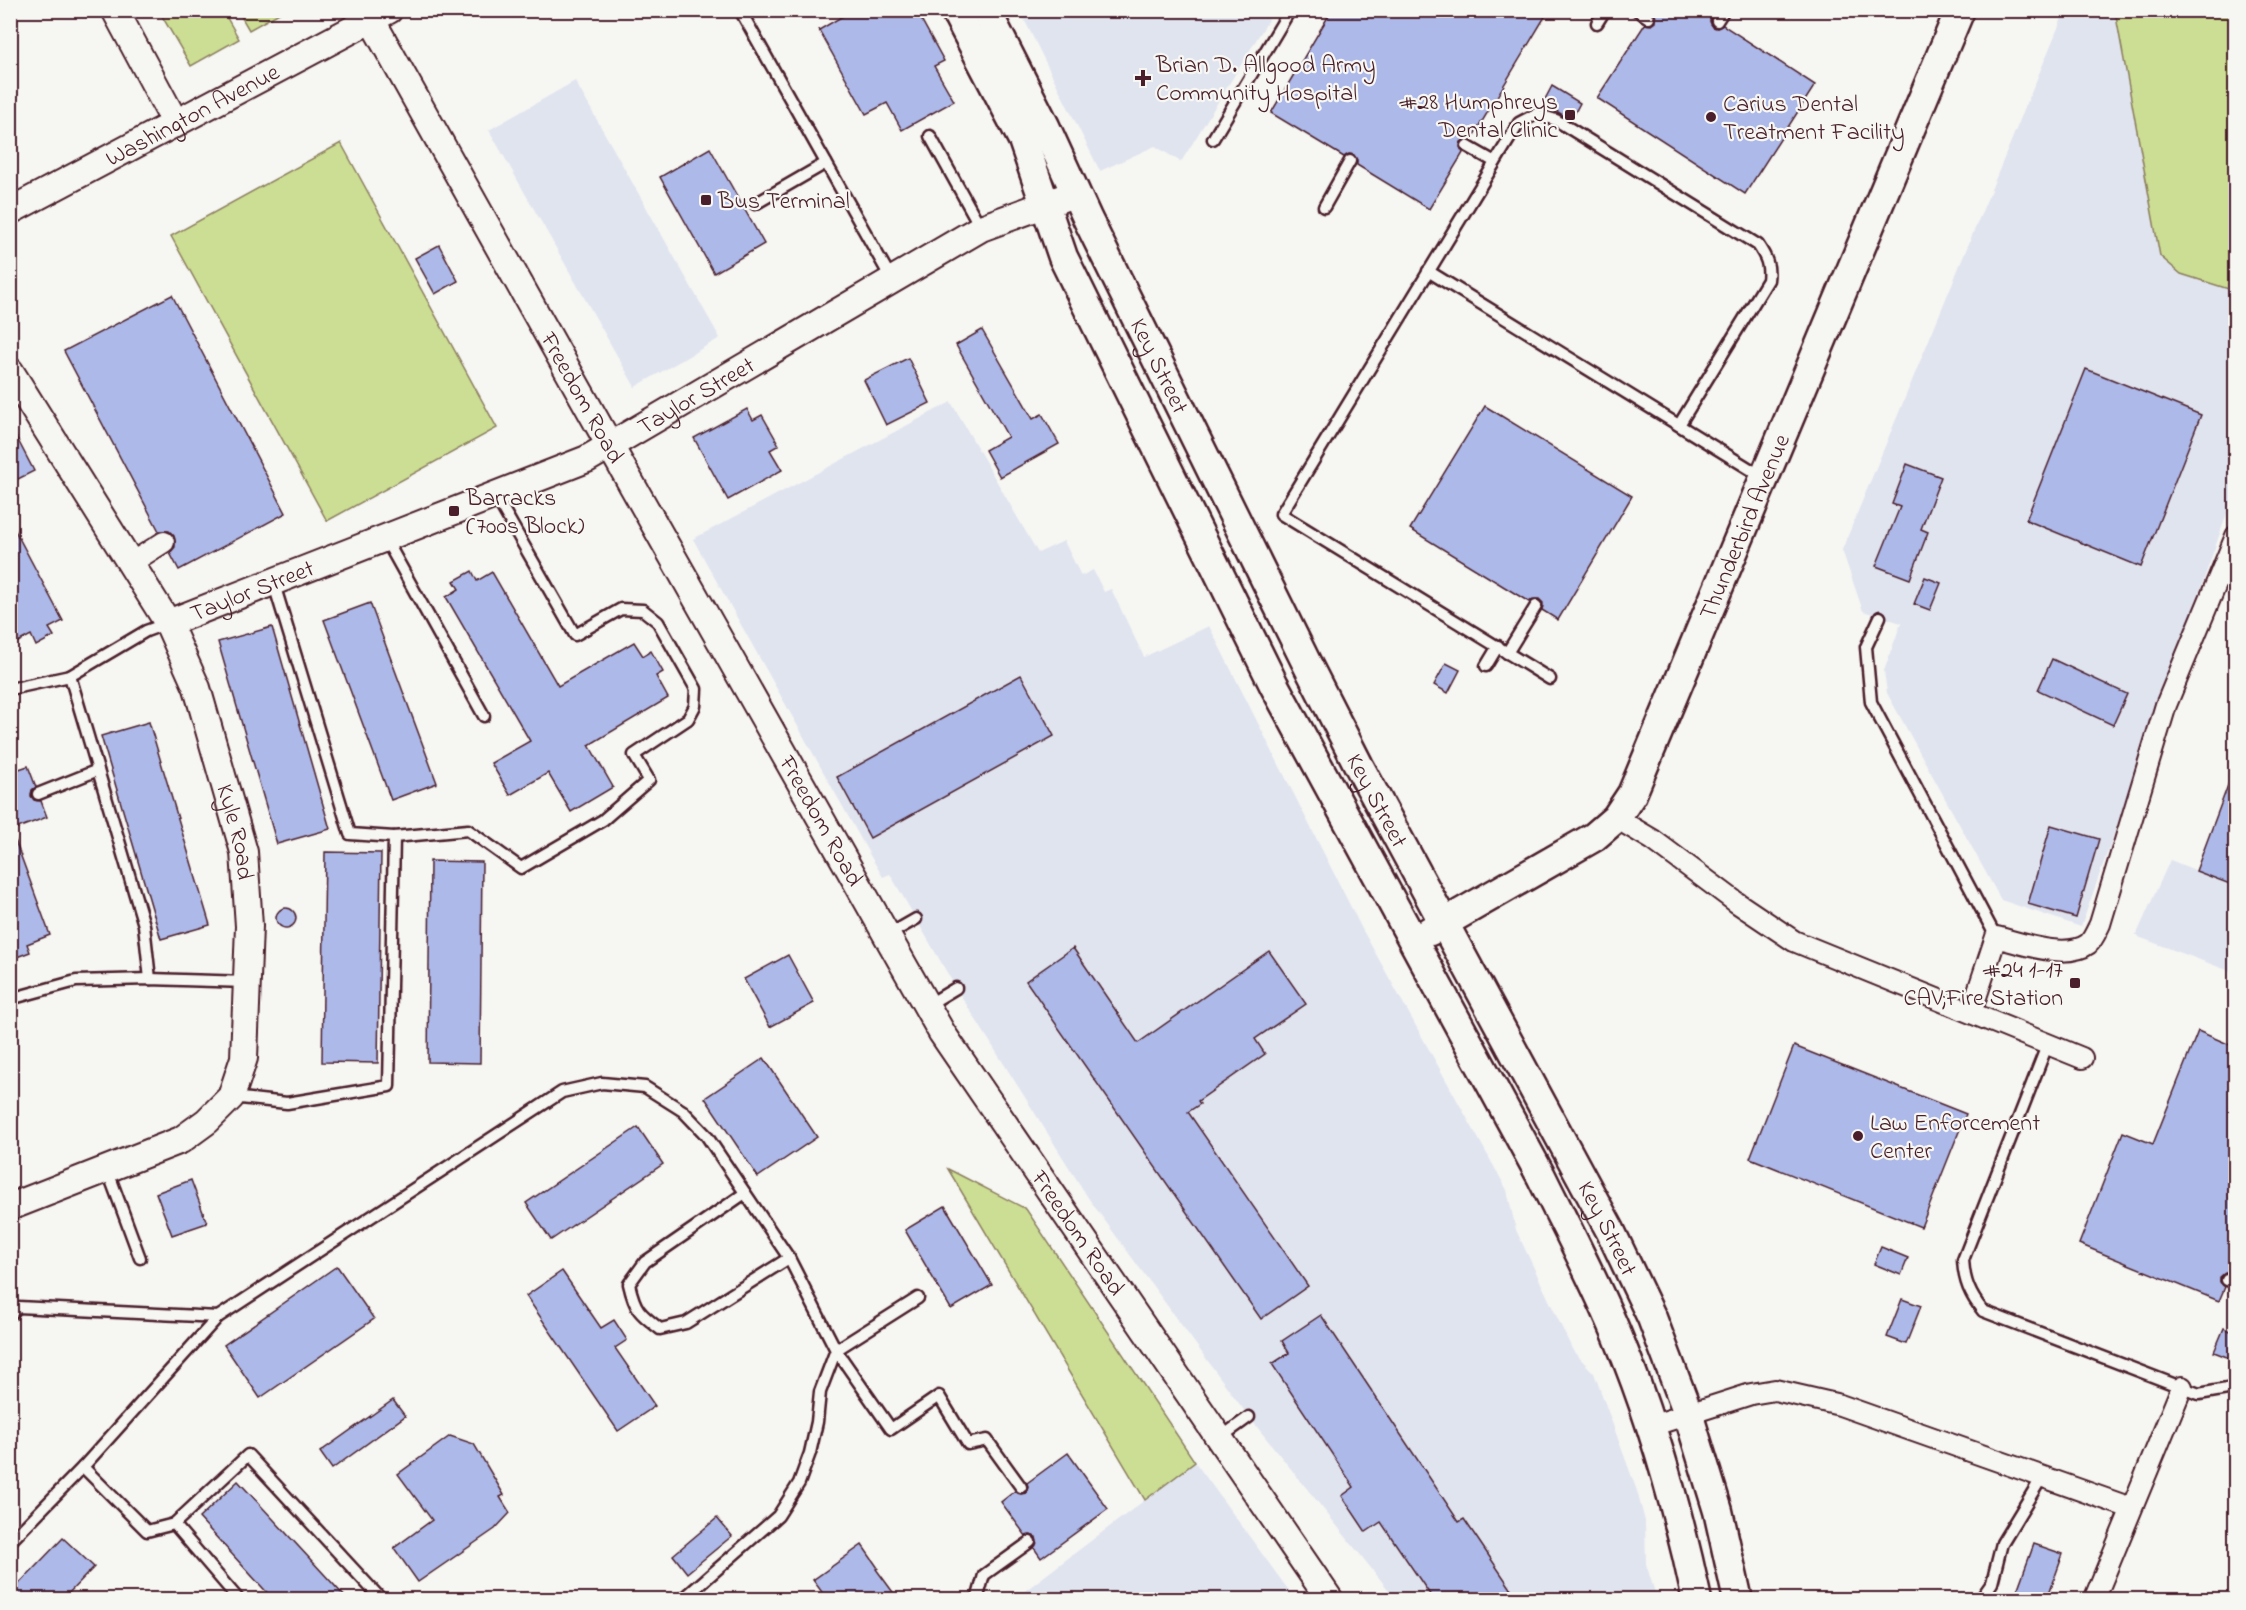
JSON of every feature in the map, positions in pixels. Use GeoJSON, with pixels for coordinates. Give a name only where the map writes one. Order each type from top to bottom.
{"type":"FeatureCollection","features":[{"type":"Feature","properties":{"kind":"main road","name":"Key Street"},"geometry":{"type":"LineString","coordinates":[[955,10],[1023,140],[1064,257],[1274,685],[1541,1176],[1577,1247],[1618,1336],[1651,1426],[1682,1531],[1697,1599]]}},
{"type":"Feature","properties":{"kind":"main road","name":"Key Street"},"geometry":{"type":"LineString","coordinates":[[986,10],[1045,126],[1308,666],[1359,766],[1610,1230],[1652,1318],[1688,1413],[1718,1511],[1738,1599]]}},
{"type":"Feature","properties":{"kind":"main road","name":"Thunderbird Avenue"},"geometry":{"type":"LineString","coordinates":[[1412,941],[1594,837],[1616,818],[1632,794],[1960,10]]}},
{"type":"Feature","properties":{"kind":"street"},"geometry":{"type":"LineString","coordinates":[[115,10],[176,124]]}},
{"type":"Feature","properties":{"kind":"street","name":"Washington Avenue"},"geometry":{"type":"LineString","coordinates":[[10,211],[176,124],[376,14]]}},
{"type":"Feature","properties":{"kind":"street","name":"Freedom Road"},"geometry":{"type":"LineString","coordinates":[[376,14],[609,446],[942,1034],[1330,1599]]}},
{"type":"Feature","properties":{"kind":"street","name":"Taylor Street"},"geometry":{"type":"LineString","coordinates":[[168,623],[586,459],[981,228],[1076,193]]}},
{"type":"Feature","properties":{"kind":"street","name":"Kyle Road"},"geometry":{"type":"LineString","coordinates":[[10,371],[168,623],[196,688],[244,852],[249,926],[244,1058],[231,1097],[207,1121],[181,1140],[10,1207]]}},
{"type":"Feature","properties":{"kind":"street"},"geometry":{"type":"LineString","coordinates":[[1971,1012],[1996,937],[2053,950],[2071,951],[2089,944],[2100,924],[2166,705],[2235,536]]}},
{"type":"Feature","properties":{"kind":"street"},"geometry":{"type":"LineString","coordinates":[[131,563],[164,542]]}},
{"type":"Feature","properties":{"kind":"street"},"geometry":{"type":"LineString","coordinates":[[1616,818],[1653,840],[1736,902],[1794,941],[2082,1058]]}},
{"type":"Feature","properties":{"kind":"street"},"geometry":{"type":"LineString","coordinates":[[2094,1599],[2182,1387]]}},
{"type":"Feature","properties":{"kind":"street"},"geometry":{"type":"LineString","coordinates":[[1651,1426],[1751,1394],[1775,1390],[1840,1405],[2131,1508]]}},
{"type":"Feature","properties":{"kind":"lane"},"geometry":{"type":"LineString","coordinates":[[740,10],[892,280]]}},
{"type":"Feature","properties":{"kind":"lane"},"geometry":{"type":"LineString","coordinates":[[1213,139],[1290,10]]}},
{"type":"Feature","properties":{"kind":"lane"},"geometry":{"type":"LineString","coordinates":[[1598,23],[1605,10]]}},
{"type":"Feature","properties":{"kind":"lane"},"geometry":{"type":"LineString","coordinates":[[1637,10],[1649,18]]}},
{"type":"Feature","properties":{"kind":"lane"},"geometry":{"type":"LineString","coordinates":[[1718,21],[1724,10]]}},
{"type":"Feature","properties":{"kind":"lane"},"geometry":{"type":"LineString","coordinates":[[1550,679],[1281,514],[1519,123],[1536,114],[1556,120],[1637,169],[1758,245],[1765,256],[1770,269],[1768,280],[1679,425]]}},
{"type":"Feature","properties":{"kind":"lane"},"geometry":{"type":"LineString","coordinates":[[930,136],[981,228]]}},
{"type":"Feature","properties":{"kind":"lane"},"geometry":{"type":"LineString","coordinates":[[1467,146],[1495,162]]}},
{"type":"Feature","properties":{"kind":"lane"},"geometry":{"type":"LineString","coordinates":[[1324,207],[1350,161]]}},
{"type":"Feature","properties":{"kind":"lane"},"geometry":{"type":"LineString","coordinates":[[755,204],[826,164]]}},
{"type":"Feature","properties":{"kind":"lane"},"geometry":{"type":"LineString","coordinates":[[1428,271],[1763,477]]}},
{"type":"Feature","properties":{"kind":"lane"},"geometry":{"type":"LineString","coordinates":[[273,581],[350,834],[394,837],[468,830],[521,868],[603,820],[649,780],[634,755],[688,719],[695,706],[696,689],[658,622],[643,610],[621,609],[575,635],[495,495]]}},
{"type":"Feature","properties":{"kind":"lane"},"geometry":{"type":"LineString","coordinates":[[385,538],[484,716]]}},
{"type":"Feature","properties":{"kind":"lane"},"geometry":{"type":"LineString","coordinates":[[1486,666],[1502,650],[1536,606]]}},
{"type":"Feature","properties":{"kind":"lane"},"geometry":{"type":"LineString","coordinates":[[1880,616],[1866,647],[1871,702],[1996,937]]}},
{"type":"Feature","properties":{"kind":"lane"},"geometry":{"type":"LineString","coordinates":[[10,689],[70,676],[146,631],[168,623]]}},
{"type":"Feature","properties":{"kind":"lane"},"geometry":{"type":"LineString","coordinates":[[70,676],[144,925],[150,979]]}},
{"type":"Feature","properties":{"kind":"lane"},"geometry":{"type":"LineString","coordinates":[[38,794],[98,770]]}},
{"type":"Feature","properties":{"kind":"lane"},"geometry":{"type":"LineString","coordinates":[[231,1097],[287,1103],[389,1086],[394,837]]}},
{"type":"Feature","properties":{"kind":"lane"},"geometry":{"type":"LineString","coordinates":[[886,936],[916,919]]}},
{"type":"Feature","properties":{"kind":"lane"},"geometry":{"type":"LineString","coordinates":[[10,999],[76,981],[150,979],[248,982]]}},
{"type":"Feature","properties":{"kind":"lane"},"geometry":{"type":"LineString","coordinates":[[926,1006],[956,988]]}},
{"type":"Feature","properties":{"kind":"lane"},"geometry":{"type":"LineString","coordinates":[[2048,1044],[1963,1260],[1968,1288],[1983,1311],[2199,1394],[2233,1388],[2235,1385]]}},
{"type":"Feature","properties":{"kind":"lane"},"geometry":{"type":"LineString","coordinates":[[10,1542],[83,1467],[218,1317],[562,1092],[602,1083],[645,1087],[683,1111],[706,1135],[789,1258],[836,1350],[891,1429],[939,1396],[968,1444],[987,1440],[1021,1487]]}},
{"type":"Feature","properties":{"kind":"lane"},"geometry":{"type":"LineString","coordinates":[[107,1169],[140,1258]]}},
{"type":"Feature","properties":{"kind":"lane"},"geometry":{"type":"LineString","coordinates":[[745,1193],[645,1262],[629,1284],[634,1304],[643,1316],[660,1329],[686,1323],[789,1258]]}},
{"type":"Feature","properties":{"kind":"lane"},"geometry":{"type":"LineString","coordinates":[[682,1599],[778,1516],[799,1483],[815,1432],[820,1392],[836,1350],[918,1298]]}},
{"type":"Feature","properties":{"kind":"lane"},"geometry":{"type":"LineString","coordinates":[[10,1315],[18,1307],[218,1317]]}},
{"type":"Feature","properties":{"kind":"lane"},"geometry":{"type":"LineString","coordinates":[[1219,1439],[1249,1416]]}},
{"type":"Feature","properties":{"kind":"lane"},"geometry":{"type":"LineString","coordinates":[[83,1467],[147,1532],[174,1524],[248,1455],[382,1599]]}},
{"type":"Feature","properties":{"kind":"lane"},"geometry":{"type":"LineString","coordinates":[[1980,1599],[1992,1583],[2002,1543],[2042,1477]]}},
{"type":"Feature","properties":{"kind":"lane"},"geometry":{"type":"LineString","coordinates":[[174,1524],[239,1599]]}},
{"type":"Feature","properties":{"kind":"lane"},"geometry":{"type":"LineString","coordinates":[[978,1599],[984,1575],[1030,1542]]}},
{"type":"Feature","properties":{"kind":"shaded area","name":"Brian D. Allgood Army Community Hospital"},"geometry":{"type":"Polygon","coordinates":[[[1020,11],[1274,11],[1181,162],[1155,146],[1100,171],[1020,11]]]}},
{"type":"Feature","properties":{"kind":"shaded area"},"geometry":{"type":"Polygon","coordinates":[[[2065,11],[2115,11],[2160,256],[2181,274],[2235,291],[2236,488],[2081,927],[2001,900],[1887,693],[1884,671],[1901,623],[1863,611],[1842,550],[2065,11]]]}},
{"type":"Feature","properties":{"kind":"shaded area"},"geometry":{"type":"Polygon","coordinates":[[[575,81],[720,338],[635,387],[489,130],[575,81]]]}},
{"type":"Feature","properties":{"kind":"shaded area"},"geometry":{"type":"Polygon","coordinates":[[[951,402],[1038,553],[1064,541],[1081,576],[1093,570],[1104,592],[1111,589],[1144,657],[1209,626],[1362,929],[1507,1190],[1516,1230],[1573,1351],[1594,1373],[1637,1491],[1645,1521],[1646,1564],[1657,1599],[1396,1599],[1249,1417],[1089,1199],[956,988],[890,874],[883,877],[871,857],[693,539],[951,402]]]}},
{"type":"Feature","properties":{"kind":"shaded area"},"geometry":{"type":"Polygon","coordinates":[[[2170,860],[2235,886],[2235,973],[2136,936],[2170,860]]]}},
{"type":"Feature","properties":{"kind":"shaded area"},"geometry":{"type":"Polygon","coordinates":[[[1195,1462],[1295,1599],[1013,1600],[1195,1462]]]}},
{"type":"Feature","properties":{"kind":"green space"},"geometry":{"type":"Polygon","coordinates":[[[159,11],[223,11],[239,39],[191,66],[159,11]]]}},
{"type":"Feature","properties":{"kind":"green space"},"geometry":{"type":"Polygon","coordinates":[[[238,11],[283,11],[249,30],[238,11]]]}},
{"type":"Feature","properties":{"kind":"green space"},"geometry":{"type":"Polygon","coordinates":[[[2115,11],[2235,11],[2235,291],[2181,274],[2160,256],[2115,11]]]}},
{"type":"Feature","properties":{"kind":"green space"},"geometry":{"type":"Polygon","coordinates":[[[341,143],[497,428],[327,521],[171,236],[341,143]]]}},
{"type":"Feature","properties":{"kind":"green space"},"geometry":{"type":"Polygon","coordinates":[[[948,1169],[1026,1209],[1195,1462],[1145,1500],[948,1169]]]}},
{"type":"Feature","properties":{"kind":"building"},"geometry":{"type":"Polygon","coordinates":[[[853,10],[916,10],[944,61],[934,66],[954,101],[902,130],[887,103],[866,114],[819,30],[853,10]]]}},
{"type":"Feature","properties":{"kind":"building"},"geometry":{"type":"Polygon","coordinates":[[[1332,10],[1549,10],[1471,140],[1466,139],[1461,142],[1460,147],[1463,153],[1429,209],[1357,165],[1354,155],[1349,154],[1344,157],[1271,113],[1332,10]]]}},
{"type":"Feature","properties":{"kind":"building","name":"Carius Dental Treatment Facility"},"geometry":{"type":"Polygon","coordinates":[[[1653,10],[1701,10],[1711,17],[1713,27],[1723,25],[1815,85],[1745,194],[1597,98],[1645,24],[1652,25],[1656,22],[1653,10]]]}},
{"type":"Feature","properties":{"kind":"building"},"geometry":{"type":"Polygon","coordinates":[[[1552,86],[1580,103],[1571,120],[1543,103],[1552,86]]]}},
{"type":"Feature","properties":{"kind":"building","name":"Bus Terminal"},"geometry":{"type":"Polygon","coordinates":[[[710,148],[764,244],[714,273],[660,177],[710,148]]]}},
{"type":"Feature","properties":{"kind":"building"},"geometry":{"type":"Polygon","coordinates":[[[439,245],[458,281],[435,294],[415,258],[439,245]]]}},
{"type":"Feature","properties":{"kind":"building"},"geometry":{"type":"Polygon","coordinates":[[[172,295],[286,513],[179,570],[170,553],[175,547],[174,536],[169,531],[159,531],[64,351],[172,295]]]}},
{"type":"Feature","properties":{"kind":"building"},"geometry":{"type":"Polygon","coordinates":[[[982,330],[1033,419],[1042,414],[1059,444],[1000,477],[985,450],[1008,437],[956,345],[982,330]]]}},
{"type":"Feature","properties":{"kind":"building"},"geometry":{"type":"Polygon","coordinates":[[[908,358],[930,403],[886,425],[864,380],[908,358]]]}},
{"type":"Feature","properties":{"kind":"building"},"geometry":{"type":"Polygon","coordinates":[[[2086,369],[2201,415],[2141,567],[2026,520],[2086,369]]]}},
{"type":"Feature","properties":{"kind":"building"},"geometry":{"type":"Polygon","coordinates":[[[1485,406],[1632,496],[1558,620],[1542,610],[1543,603],[1539,599],[1529,602],[1410,529],[1485,406]]]}},
{"type":"Feature","properties":{"kind":"building"},"geometry":{"type":"Polygon","coordinates":[[[747,409],[753,420],[762,415],[779,445],[770,450],[782,470],[728,500],[694,438],[747,409]]]}},
{"type":"Feature","properties":{"kind":"building"},"geometry":{"type":"Polygon","coordinates":[[[10,425],[34,471],[10,483],[10,425]]]}},
{"type":"Feature","properties":{"kind":"building"},"geometry":{"type":"Polygon","coordinates":[[[1907,464],[1941,477],[1921,529],[1928,532],[1910,579],[1876,566],[1900,507],[1892,504],[1907,464]]]}},
{"type":"Feature","properties":{"kind":"building"},"geometry":{"type":"Polygon","coordinates":[[[10,521],[63,621],[49,628],[54,636],[36,646],[31,635],[16,643],[10,633],[10,521]]]}},
{"type":"Feature","properties":{"kind":"building"},"geometry":{"type":"Polygon","coordinates":[[[472,571],[477,581],[492,572],[558,686],[634,642],[643,656],[651,651],[663,672],[656,676],[668,698],[589,745],[613,787],[571,812],[548,773],[510,795],[491,763],[530,741],[446,597],[459,589],[454,581],[472,571]]]}},
{"type":"Feature","properties":{"kind":"building"},"geometry":{"type":"Polygon","coordinates":[[[1925,577],[1941,583],[1930,610],[1914,604],[1925,577]]]}},
{"type":"Feature","properties":{"kind":"building"},"geometry":{"type":"Polygon","coordinates":[[[370,603],[437,783],[391,800],[324,620],[370,603]]]}},
{"type":"Feature","properties":{"kind":"building"},"geometry":{"type":"Polygon","coordinates":[[[272,627],[330,829],[277,844],[218,642],[272,627]]]}},
{"type":"Feature","properties":{"kind":"building"},"geometry":{"type":"Polygon","coordinates":[[[2052,659],[2127,694],[2113,725],[2038,690],[2052,659]]]}},
{"type":"Feature","properties":{"kind":"building"},"geometry":{"type":"Polygon","coordinates":[[[1446,663],[1460,670],[1448,693],[1434,685],[1446,663]]]}},
{"type":"Feature","properties":{"kind":"building"},"geometry":{"type":"Polygon","coordinates":[[[1021,675],[1054,736],[870,838],[837,777],[1021,675]]]}},
{"type":"Feature","properties":{"kind":"building"},"geometry":{"type":"Polygon","coordinates":[[[149,722],[210,925],[161,939],[101,736],[149,722]]]}},
{"type":"Feature","properties":{"kind":"building"},"geometry":{"type":"Polygon","coordinates":[[[28,766],[36,787],[32,790],[31,796],[34,800],[41,801],[47,817],[10,831],[10,772],[28,766]]]}},
{"type":"Feature","properties":{"kind":"building"},"geometry":{"type":"Polygon","coordinates":[[[2235,769],[2235,886],[2196,871],[2235,769]]]}},
{"type":"Feature","properties":{"kind":"building"},"geometry":{"type":"Polygon","coordinates":[[[2051,825],[2099,839],[2076,918],[2028,904],[2051,825]]]}},
{"type":"Feature","properties":{"kind":"building"},"geometry":{"type":"Polygon","coordinates":[[[12,832],[50,935],[27,944],[30,952],[14,958],[10,950],[10,833],[12,832]]]}},
{"type":"Feature","properties":{"kind":"building"},"geometry":{"type":"Polygon","coordinates":[[[325,852],[381,853],[378,1063],[322,1062],[325,852]]]}},
{"type":"Feature","properties":{"kind":"building"},"geometry":{"type":"Polygon","coordinates":[[[430,861],[482,862],[480,1063],[428,1062],[430,861]]]}},
{"type":"Feature","properties":{"kind":"building"},"geometry":{"type":"Polygon","coordinates":[[[282,908],[290,908],[296,914],[296,922],[290,928],[282,928],[276,922],[276,914],[282,908]]]}},
{"type":"Feature","properties":{"kind":"building"},"geometry":{"type":"Polygon","coordinates":[[[1073,948],[1138,1043],[1269,951],[1306,1004],[1255,1039],[1265,1054],[1198,1101],[1200,1104],[1188,1112],[1308,1286],[1261,1319],[1026,981],[1073,948]]]}},
{"type":"Feature","properties":{"kind":"building"},"geometry":{"type":"Polygon","coordinates":[[[788,955],[814,1003],[770,1027],[744,979],[788,955]]]}},
{"type":"Feature","properties":{"kind":"building"},"geometry":{"type":"Polygon","coordinates":[[[2198,1031],[2235,1047],[2235,1259],[2230,1273],[2225,1273],[2220,1277],[2220,1282],[2225,1287],[2219,1301],[2079,1244],[2123,1132],[2153,1144],[2198,1031]]]}},
{"type":"Feature","properties":{"kind":"building","name":"Law Enforcement Center"},"geometry":{"type":"Polygon","coordinates":[[[1794,1046],[1966,1114],[1921,1227],[1750,1158],[1794,1046]]]}},
{"type":"Feature","properties":{"kind":"building"},"geometry":{"type":"Polygon","coordinates":[[[764,1058],[817,1137],[758,1177],[705,1098],[764,1058]]]}},
{"type":"Feature","properties":{"kind":"building"},"geometry":{"type":"Polygon","coordinates":[[[638,1127],[663,1164],[551,1240],[526,1203],[638,1127]]]}},
{"type":"Feature","properties":{"kind":"building"},"geometry":{"type":"Polygon","coordinates":[[[191,1180],[207,1223],[172,1235],[156,1193],[191,1180]]]}},
{"type":"Feature","properties":{"kind":"building"},"geometry":{"type":"Polygon","coordinates":[[[945,1206],[992,1285],[951,1309],[905,1230],[945,1206]]]}},
{"type":"Feature","properties":{"kind":"building"},"geometry":{"type":"Polygon","coordinates":[[[1881,1247],[1908,1258],[1901,1275],[1874,1264],[1881,1247]]]}},
{"type":"Feature","properties":{"kind":"building"},"geometry":{"type":"Polygon","coordinates":[[[337,1266],[374,1319],[260,1398],[224,1345],[337,1266]]]}},
{"type":"Feature","properties":{"kind":"building"},"geometry":{"type":"Polygon","coordinates":[[[562,1271],[601,1328],[614,1320],[627,1340],[615,1348],[655,1406],[618,1431],[526,1296],[562,1271]]]}},
{"type":"Feature","properties":{"kind":"building"},"geometry":{"type":"Polygon","coordinates":[[[1902,1299],[1921,1306],[1906,1344],[1887,1337],[1902,1299]]]}},
{"type":"Feature","properties":{"kind":"building"},"geometry":{"type":"Polygon","coordinates":[[[1321,1315],[1459,1522],[1464,1519],[1518,1599],[1433,1599],[1381,1522],[1366,1532],[1342,1496],[1354,1487],[1272,1364],[1289,1353],[1282,1341],[1321,1315]]]}},
{"type":"Feature","properties":{"kind":"building"},"geometry":{"type":"Polygon","coordinates":[[[2224,1328],[2235,1333],[2235,1350],[2232,1359],[2214,1352],[2224,1328]]]}},
{"type":"Feature","properties":{"kind":"building"},"geometry":{"type":"Polygon","coordinates":[[[393,1400],[405,1416],[332,1469],[320,1452],[393,1400]]]}},
{"type":"Feature","properties":{"kind":"building"},"geometry":{"type":"Polygon","coordinates":[[[450,1436],[474,1444],[504,1495],[500,1497],[510,1513],[495,1529],[418,1582],[394,1548],[432,1520],[398,1474],[450,1436]]]}},
{"type":"Feature","properties":{"kind":"building"},"geometry":{"type":"Polygon","coordinates":[[[1068,1453],[1108,1509],[1041,1558],[1034,1548],[1037,1542],[1036,1537],[1026,1536],[1001,1502],[1015,1491],[1021,1494],[1026,1493],[1027,1483],[1068,1453]]]}},
{"type":"Feature","properties":{"kind":"building"},"geometry":{"type":"Polygon","coordinates":[[[238,1481],[347,1599],[273,1599],[199,1518],[238,1481]]]}},
{"type":"Feature","properties":{"kind":"building"},"geometry":{"type":"Polygon","coordinates":[[[717,1518],[732,1536],[687,1573],[673,1555],[717,1518]]]}},
{"type":"Feature","properties":{"kind":"building"},"geometry":{"type":"Polygon","coordinates":[[[63,1538],[94,1567],[63,1599],[10,1599],[10,1593],[63,1538]]]}},
{"type":"Feature","properties":{"kind":"building"},"geometry":{"type":"Polygon","coordinates":[[[2034,1544],[2063,1554],[2047,1599],[2014,1599],[2034,1544]]]}},
{"type":"Feature","properties":{"kind":"building"},"geometry":{"type":"Polygon","coordinates":[[[862,1545],[898,1599],[827,1599],[813,1580],[862,1545]]]}},
{"type":"Feature","properties":{"kind":"place","name":"Brian D. Allgood Army Community Hospital"},"geometry":{"type":"Point","coordinates":[1143,78]}},
{"type":"Feature","properties":{"kind":"place","name":"#28 Humphreys Dental Clinic"},"geometry":{"type":"Point","coordinates":[1570,115]}},
{"type":"Feature","properties":{"kind":"place","name":"Carius Dental Treatment Facility"},"geometry":{"type":"Point","coordinates":[1711,117]}},
{"type":"Feature","properties":{"kind":"place","name":"Bus Terminal"},"geometry":{"type":"Point","coordinates":[706,200]}},
{"type":"Feature","properties":{"kind":"place","name":"Barracks (700s Block)"},"geometry":{"type":"Point","coordinates":[454,511]}},
{"type":"Feature","properties":{"kind":"place","name":"#24 1-17 CAV;Fire Station"},"geometry":{"type":"Point","coordinates":[2075,983]}},
{"type":"Feature","properties":{"kind":"place","name":"Law Enforcement Center"},"geometry":{"type":"Point","coordinates":[1858,1136]}}]}
